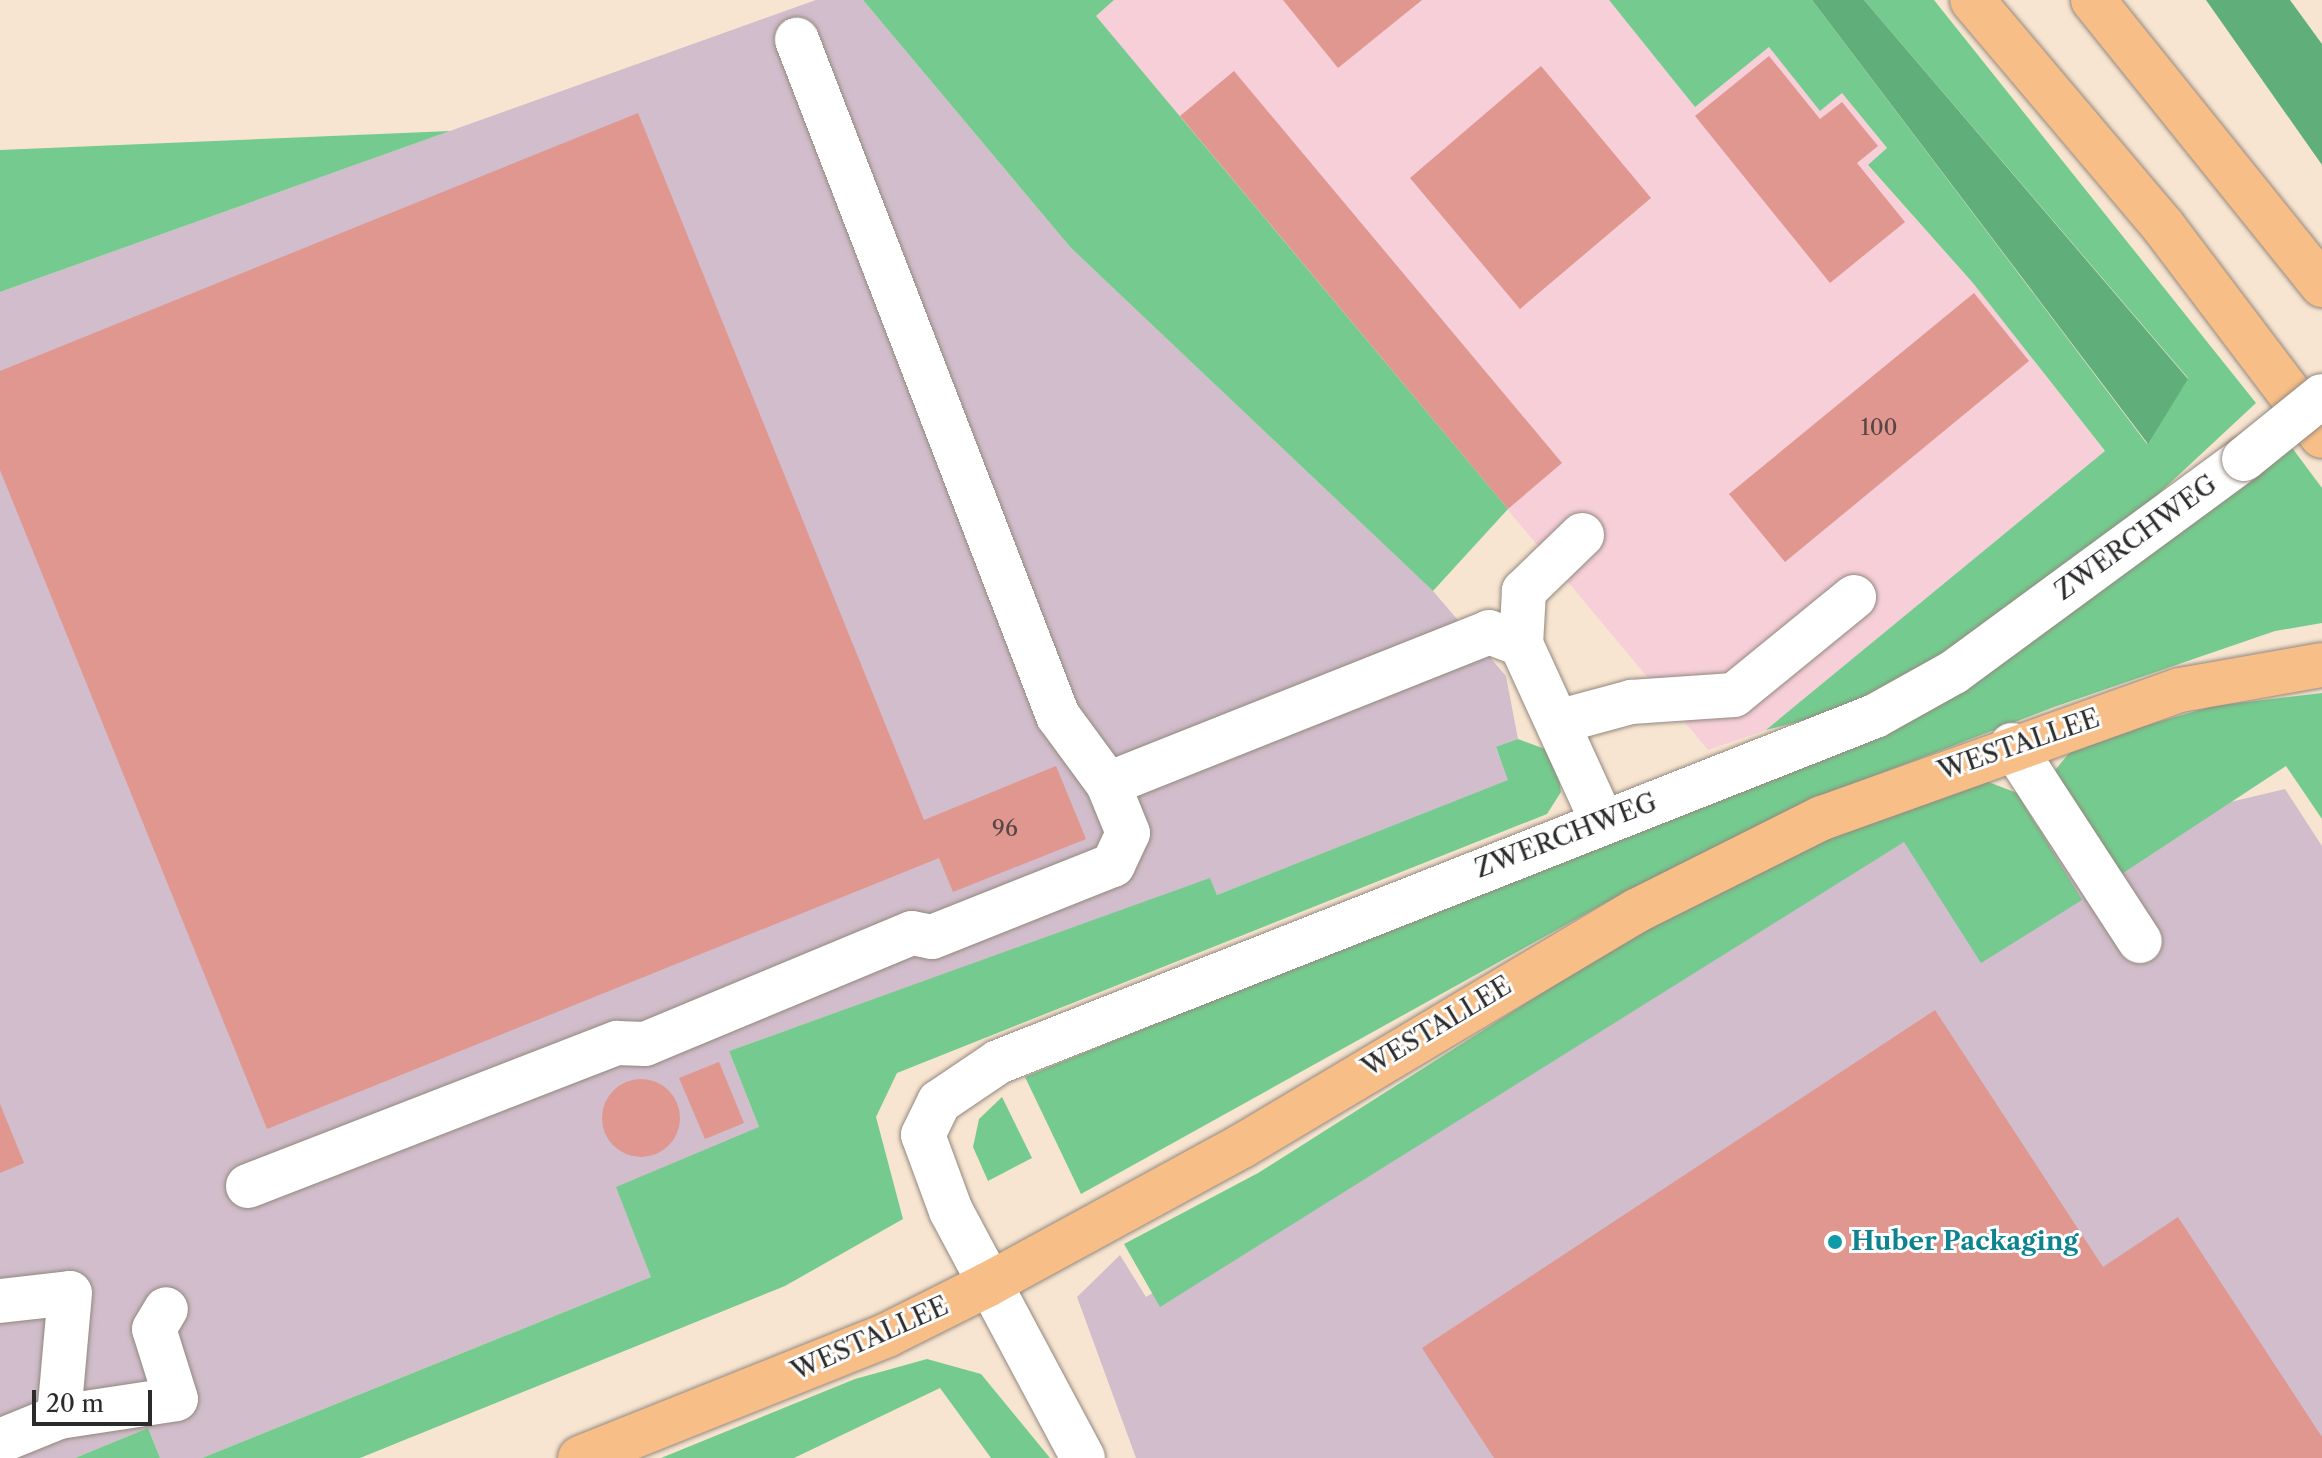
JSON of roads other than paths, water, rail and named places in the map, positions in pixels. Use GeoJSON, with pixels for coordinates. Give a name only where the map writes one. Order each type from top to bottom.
{"type":"FeatureCollection","features":[{"type":"Feature","properties":{"kind":"main road"},"geometry":{"type":"LineString","coordinates":[[1972,0],[2163,226],[2322,436]]}},
{"type":"Feature","properties":{"kind":"main road"},"geometry":{"type":"LineString","coordinates":[[2093,0],[2322,285]]}},
{"type":"Feature","properties":{"kind":"main road"},"geometry":{"type":"LineString","coordinates":[[2121,0],[2137,54]]}},
{"type":"Feature","properties":{"kind":"main road","name":"WESTALLEE"},"geometry":{"type":"LineString","coordinates":[[580,1458],[887,1335],[987,1285],[1242,1146],[1636,911],[1822,818],[2012,745],[2180,690],[2312,666]]}},
{"type":"Feature","properties":{"kind":"street"},"geometry":{"type":"LineString","coordinates":[[248,1186],[617,1043],[645,1044],[912,933],[932,937],[1113,865],[1128,833],[1108,784],[1058,716],[797,40]]}},
{"type":"Feature","properties":{"kind":"street","name":"ZWERCHWEG"},"geometry":{"type":"LineString","coordinates":[[1083,1458],[987,1285],[923,1135],[939,1102],[998,1062],[1602,821],[1875,716],[1954,672],[2244,459],[2322,396]]}},
{"type":"Feature","properties":{"kind":"street"},"geometry":{"type":"LineString","coordinates":[[1582,535],[1524,591],[1521,644],[1561,721],[1602,821]]}},
{"type":"Feature","properties":{"kind":"street"},"geometry":{"type":"LineString","coordinates":[[1561,721],[1631,702],[1734,695],[1854,597]]}},
{"type":"Feature","properties":{"kind":"street"},"geometry":{"type":"LineString","coordinates":[[1108,784],[1489,632],[1521,644]]}},
{"type":"Feature","properties":{"kind":"street"},"geometry":{"type":"LineString","coordinates":[[2012,745],[2140,941]]}},
{"type":"Feature","properties":{"kind":"street"},"geometry":{"type":"LineString","coordinates":[[0,1301],[70,1293],[59,1417]]}},
{"type":"Feature","properties":{"kind":"street"},"geometry":{"type":"LineString","coordinates":[[0,1441],[59,1417],[176,1399],[154,1329],[166,1309]]}},
{"type":"Feature","properties":{"kind":"place","name":"Huber Packaging"},"geometry":{"type":"Point","coordinates":[1835,1242]}}]}
